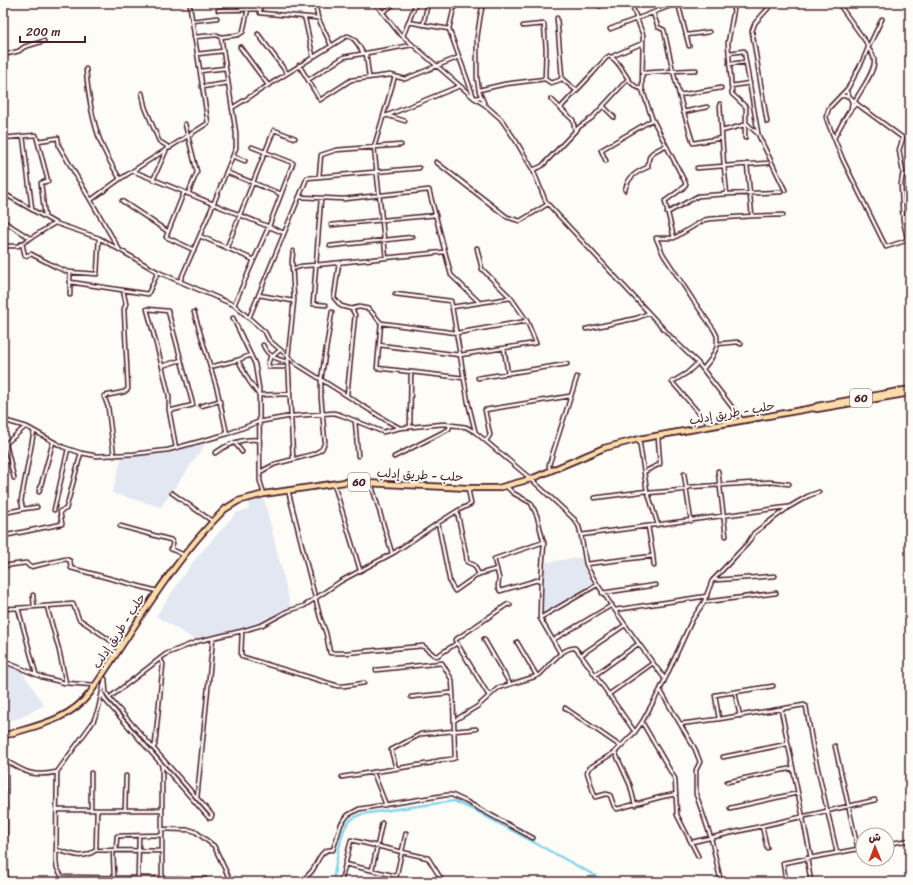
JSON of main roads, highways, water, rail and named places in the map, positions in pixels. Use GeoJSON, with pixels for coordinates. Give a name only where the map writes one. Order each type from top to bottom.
{"type":"FeatureCollection","features":[{"type":"Feature","properties":{"kind":"highway","name":"60"},"geometry":{"type":"LineString","coordinates":[[813,408],[910,389]]}},
{"type":"Feature","properties":{"kind":"highway"},"geometry":{"type":"LineString","coordinates":[[874,399],[873,397],[888,393]]}},
{"type":"Feature","properties":{"kind":"highway","name":"حلب - طريق إدلب"},"geometry":{"type":"LineString","coordinates":[[3,736],[64,716],[82,703],[103,677],[120,647],[157,591],[184,554],[231,504],[245,498],[345,482],[371,482],[488,489],[531,479],[604,448],[639,440],[813,408],[817,409],[910,393]]}},
{"type":"Feature","properties":{"kind":"waterway"},"geometry":{"type":"LineString","coordinates":[[333,882],[342,835],[347,824],[354,818],[362,814],[454,801],[476,811],[607,882]]}}]}
